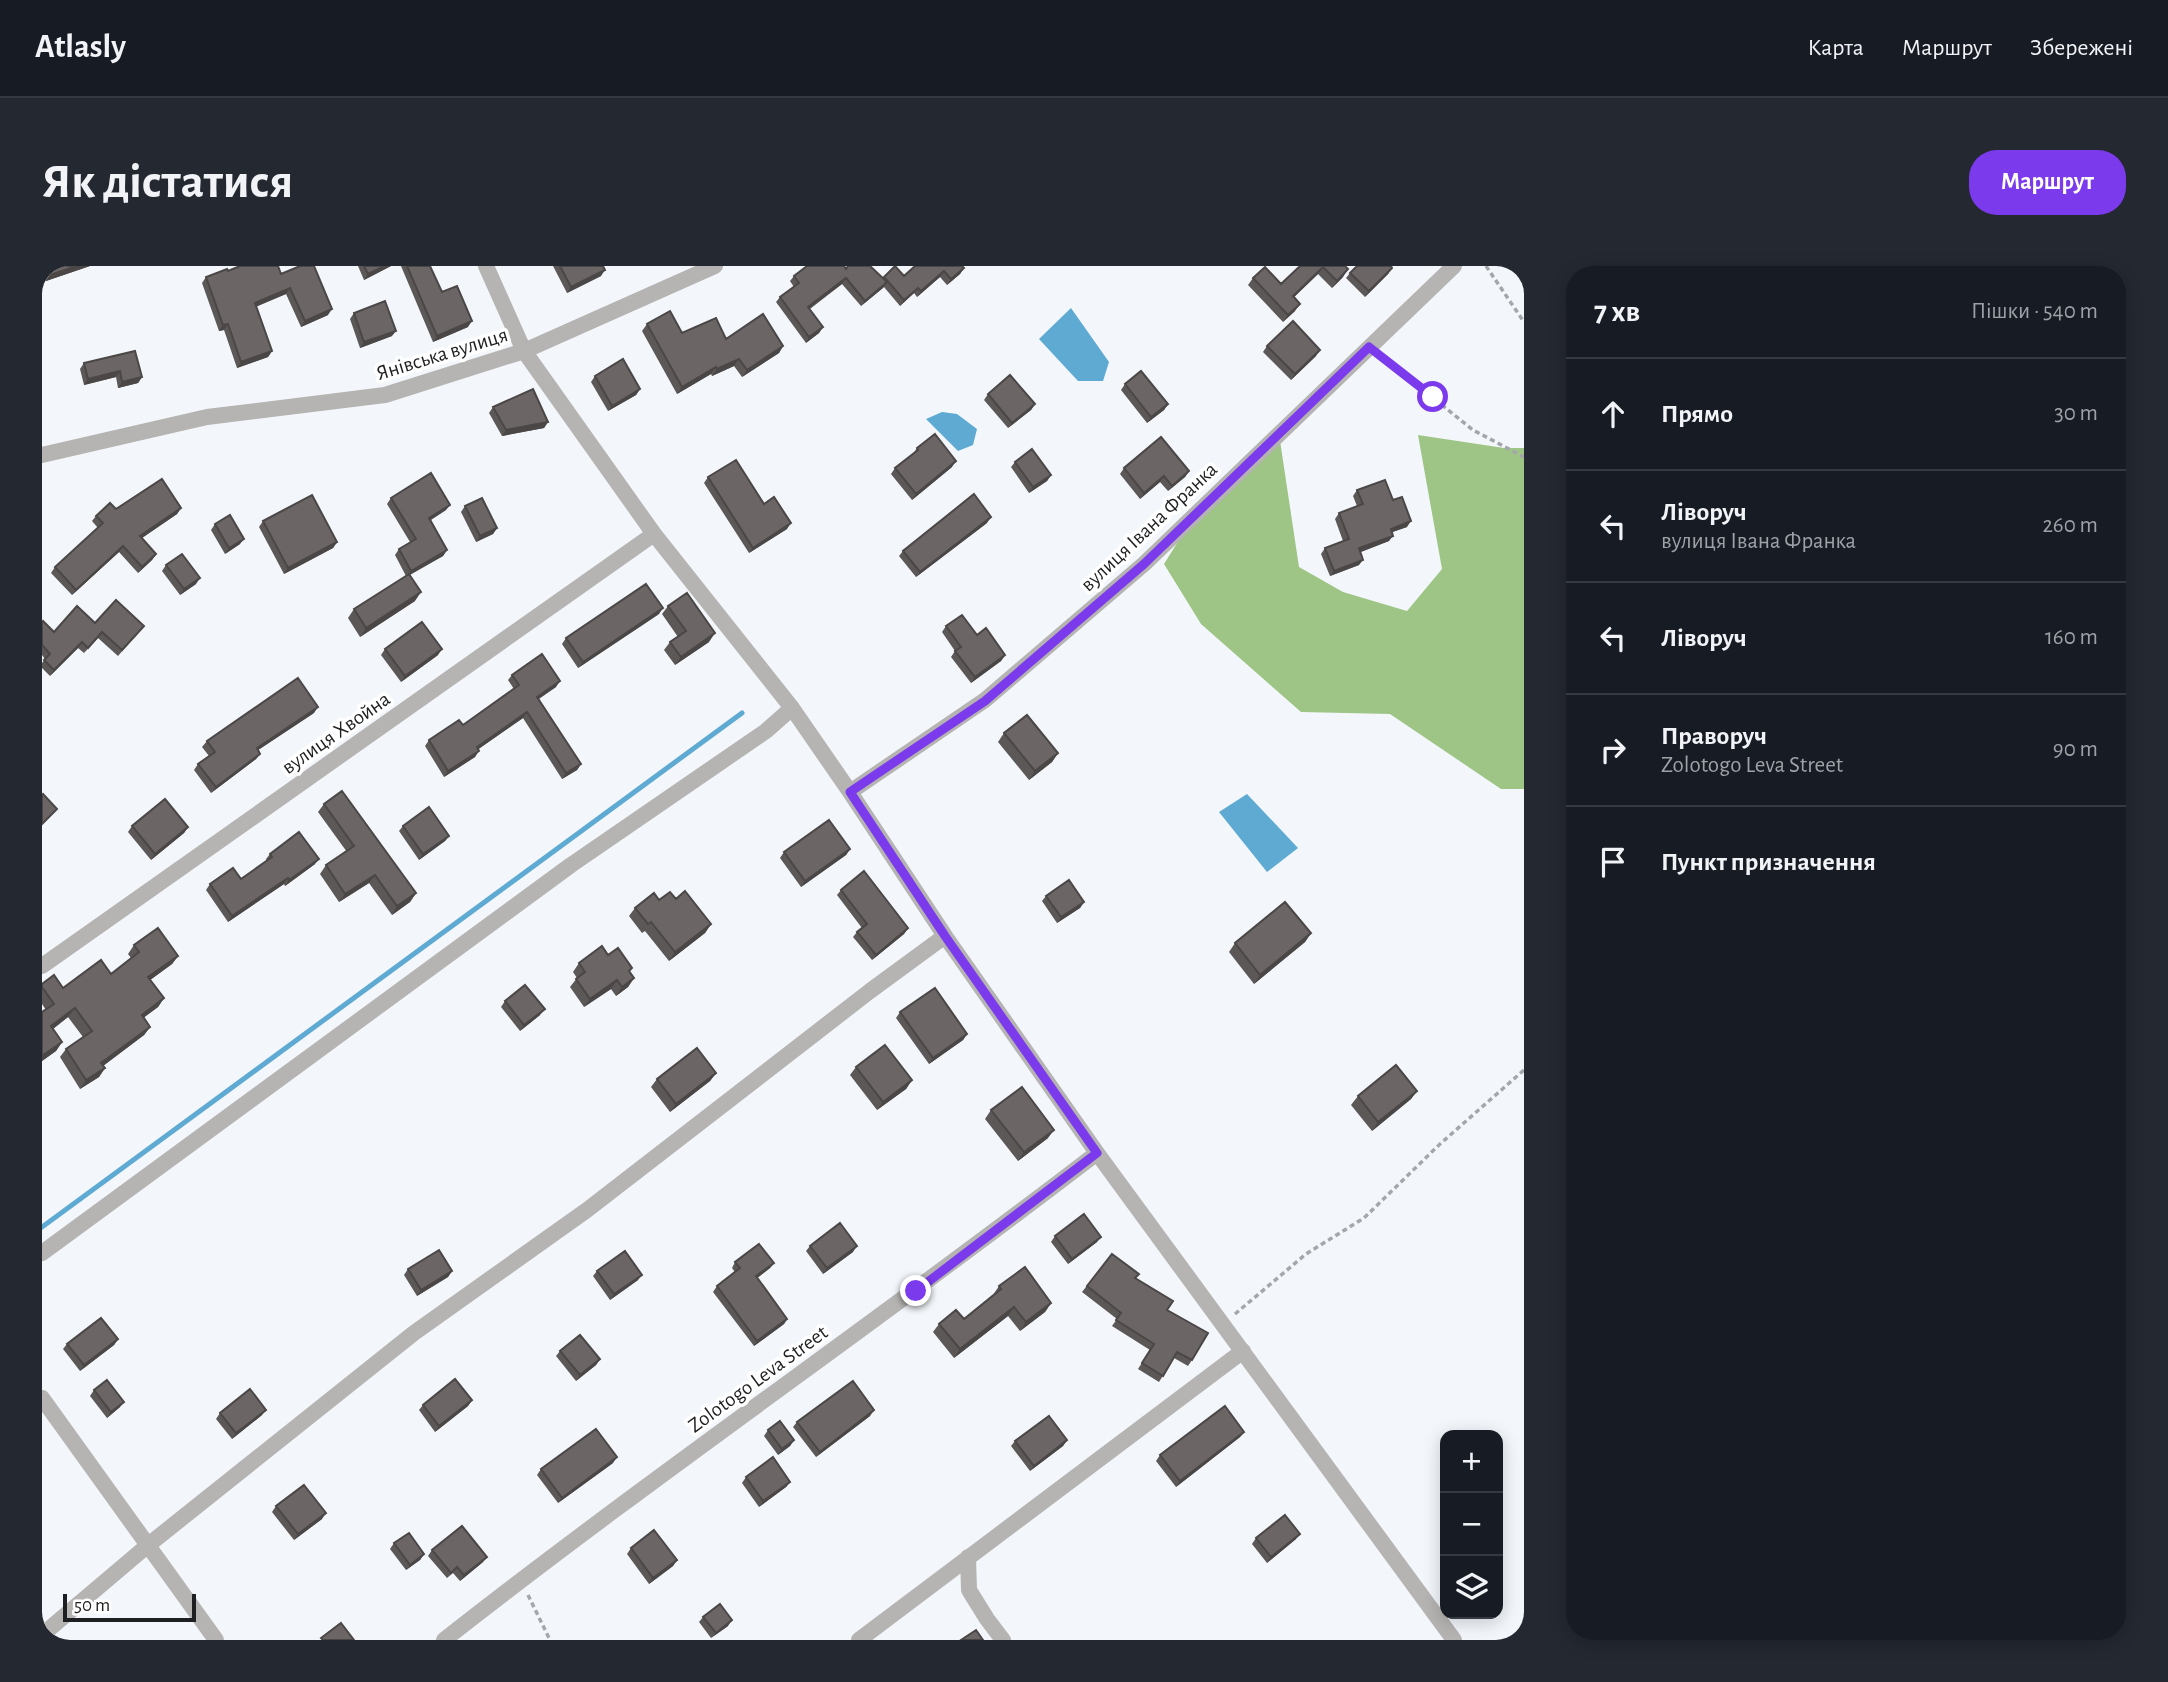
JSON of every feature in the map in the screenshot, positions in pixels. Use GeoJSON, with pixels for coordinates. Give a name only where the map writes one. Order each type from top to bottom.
{"type":"FeatureCollection","features":[{"type":"Feature","properties":{"kind":"street"},"geometry":{"type":"LineString","coordinates":[[486,266],[524,351],[654,534],[792,708],[945,936],[1097,1153],[1454,1640]]}},
{"type":"Feature","properties":{"kind":"street","name":"Янівська вулиця"},"geometry":{"type":"LineString","coordinates":[[42,454],[206,417],[385,395],[524,351],[715,266]]}},
{"type":"Feature","properties":{"kind":"street","name":"вулиця Івана Франка"},"geometry":{"type":"LineString","coordinates":[[850,792],[995,691],[1144,564],[1454,266]]}},
{"type":"Feature","properties":{"kind":"street","name":"вулиця Хвойна"},"geometry":{"type":"LineString","coordinates":[[42,966],[654,534]]}},
{"type":"Feature","properties":{"kind":"street"},"geometry":{"type":"LineString","coordinates":[[42,1253],[571,865],[766,731],[792,708]]}},
{"type":"Feature","properties":{"kind":"street"},"geometry":{"type":"LineString","coordinates":[[42,1635],[147,1546],[414,1333],[587,1210],[945,936]]}},
{"type":"Feature","properties":{"kind":"street","name":"Zolotogo Leva Street"},"geometry":{"type":"LineString","coordinates":[[444,1640],[782,1386],[916,1291],[1097,1153]]}},
{"type":"Feature","properties":{"kind":"street"},"geometry":{"type":"LineString","coordinates":[[859,1640],[1242,1351]]}},
{"type":"Feature","properties":{"kind":"street"},"geometry":{"type":"LineString","coordinates":[[42,1398],[216,1640]]}},
{"type":"Feature","properties":{"kind":"street"},"geometry":{"type":"LineString","coordinates":[[968,1557],[969,1590],[1003,1640]]}},
{"type":"Feature","properties":{"kind":"path"},"geometry":{"type":"LineString","coordinates":[[1486,266],[1524,322]]}},
{"type":"Feature","properties":{"kind":"path"},"geometry":{"type":"LineString","coordinates":[[1369,347],[1473,430],[1524,457]]}},
{"type":"Feature","properties":{"kind":"path"},"geometry":{"type":"LineString","coordinates":[[1223,1324],[1306,1254],[1364,1219],[1440,1144],[1524,1070]]}},
{"type":"Feature","properties":{"kind":"path"},"geometry":{"type":"LineString","coordinates":[[521,1580],[550,1640]]}},
{"type":"Feature","properties":{"kind":"green space"},"geometry":{"type":"Polygon","coordinates":[[[1279,434],[1299,567],[1343,592],[1407,611],[1442,569],[1418,435],[1504,448],[1524,448],[1524,789],[1501,789],[1390,714],[1301,712],[1201,624],[1164,564],[1204,500],[1279,434]]]}},
{"type":"Feature","properties":{"kind":"water"},"geometry":{"type":"Polygon","coordinates":[[[1071,308],[1109,362],[1103,381],[1078,381],[1039,339],[1071,308]]]}},
{"type":"Feature","properties":{"kind":"water"},"geometry":{"type":"Polygon","coordinates":[[[942,412],[957,414],[977,429],[973,445],[958,451],[926,419],[942,412]]]}},
{"type":"Feature","properties":{"kind":"water"},"geometry":{"type":"Polygon","coordinates":[[[1247,794],[1298,848],[1267,872],[1219,812],[1247,794]]]}},
{"type":"Feature","properties":{"kind":"building"},"geometry":{"type":"Polygon","coordinates":[[[47,266],[77,266],[50,275],[47,266]]]}},
{"type":"Feature","properties":{"kind":"building"},"geometry":{"type":"Polygon","coordinates":[[[240,266],[278,266],[281,274],[300,266],[314,266],[332,309],[305,321],[290,288],[255,303],[272,351],[241,362],[228,324],[223,325],[206,277],[240,266]]]}},
{"type":"Feature","properties":{"kind":"building"},"geometry":{"type":"Polygon","coordinates":[[[364,266],[385,266],[368,274],[364,266]]]}},
{"type":"Feature","properties":{"kind":"building"},"geometry":{"type":"Polygon","coordinates":[[[407,266],[430,266],[442,292],[457,286],[472,321],[437,336],[407,266]]]}},
{"type":"Feature","properties":{"kind":"building"},"geometry":{"type":"Polygon","coordinates":[[[560,266],[603,266],[605,270],[571,287],[560,266]]]}},
{"type":"Feature","properties":{"kind":"building"},"geometry":{"type":"Polygon","coordinates":[[[807,266],[844,266],[846,269],[848,266],[870,266],[887,282],[865,301],[846,278],[808,307],[823,327],[809,337],[780,297],[799,283],[794,276],[807,266]]]}},
{"type":"Feature","properties":{"kind":"building"},"geometry":{"type":"Polygon","coordinates":[[[895,266],[904,276],[915,266],[964,268],[951,279],[944,271],[921,291],[918,288],[904,300],[884,277],[895,266]]]}},
{"type":"Feature","properties":{"kind":"building"},"geometry":{"type":"Polygon","coordinates":[[[1300,266],[1345,266],[1348,269],[1337,281],[1323,267],[1293,296],[1300,304],[1288,315],[1253,278],[1265,267],[1281,284],[1300,266]]]}},
{"type":"Feature","properties":{"kind":"building"},"geometry":{"type":"Polygon","coordinates":[[[1357,266],[1392,268],[1369,291],[1350,273],[1357,266]]]}},
{"type":"Feature","properties":{"kind":"building"},"geometry":{"type":"Polygon","coordinates":[[[385,301],[396,331],[364,342],[354,313],[385,301]]]}},
{"type":"Feature","properties":{"kind":"building"},"geometry":{"type":"Polygon","coordinates":[[[670,311],[682,333],[716,318],[726,339],[763,314],[783,346],[747,370],[739,359],[717,369],[716,367],[682,387],[647,324],[670,311]]]}},
{"type":"Feature","properties":{"kind":"building"},"geometry":{"type":"Polygon","coordinates":[[[1293,321],[1320,350],[1295,374],[1267,346],[1293,321]]]}},
{"type":"Feature","properties":{"kind":"building"},"geometry":{"type":"Polygon","coordinates":[[[135,351],[142,377],[122,382],[120,371],[88,379],[84,363],[135,351]]]}},
{"type":"Feature","properties":{"kind":"building"},"geometry":{"type":"Polygon","coordinates":[[[623,359],[640,389],[612,406],[595,376],[623,359]]]}},
{"type":"Feature","properties":{"kind":"building"},"geometry":{"type":"Polygon","coordinates":[[[1141,371],[1168,404],[1151,417],[1125,384],[1141,371]]]}},
{"type":"Feature","properties":{"kind":"building"},"geometry":{"type":"Polygon","coordinates":[[[1010,375],[1035,404],[1012,423],[988,394],[1010,375]]]}},
{"type":"Feature","properties":{"kind":"building"},"geometry":{"type":"Polygon","coordinates":[[[533,389],[548,422],[506,430],[493,407],[533,389]]]}},
{"type":"Feature","properties":{"kind":"building"},"geometry":{"type":"Polygon","coordinates":[[[935,434],[956,461],[916,494],[895,468],[935,434]]]}},
{"type":"Feature","properties":{"kind":"building"},"geometry":{"type":"Polygon","coordinates":[[[1161,437],[1189,471],[1172,486],[1164,476],[1144,493],[1124,468],[1161,437]]]}},
{"type":"Feature","properties":{"kind":"building"},"geometry":{"type":"Polygon","coordinates":[[[1032,449],[1051,475],[1033,487],[1015,462],[1032,449]]]}},
{"type":"Feature","properties":{"kind":"building"},"geometry":{"type":"Polygon","coordinates":[[[736,460],[764,504],[774,497],[791,523],[753,548],[708,477],[736,460]]]}},
{"type":"Feature","properties":{"kind":"building"},"geometry":{"type":"Polygon","coordinates":[[[431,473],[450,505],[429,518],[447,550],[411,571],[399,549],[416,539],[391,498],[431,473]]]}},
{"type":"Feature","properties":{"kind":"building"},"geometry":{"type":"Polygon","coordinates":[[[162,479],[181,508],[140,536],[156,554],[142,567],[123,546],[76,590],[55,567],[103,523],[96,516],[110,503],[116,509],[162,479]]]}},
{"type":"Feature","properties":{"kind":"building"},"geometry":{"type":"Polygon","coordinates":[[[1385,480],[1393,500],[1402,497],[1411,521],[1391,529],[1393,536],[1359,548],[1363,560],[1334,571],[1325,548],[1349,539],[1339,513],[1363,504],[1357,490],[1385,480]]]}},
{"type":"Feature","properties":{"kind":"building"},"geometry":{"type":"Polygon","coordinates":[[[974,494],[991,517],[920,572],[903,551],[974,494]]]}},
{"type":"Feature","properties":{"kind":"building"},"geometry":{"type":"Polygon","coordinates":[[[312,495],[337,542],[288,568],[263,521],[312,495]]]}},
{"type":"Feature","properties":{"kind":"building"},"geometry":{"type":"Polygon","coordinates":[[[482,498],[497,528],[480,536],[465,506],[482,498]]]}},
{"type":"Feature","properties":{"kind":"building"},"geometry":{"type":"Polygon","coordinates":[[[230,515],[244,539],[229,548],[215,524],[230,515]]]}},
{"type":"Feature","properties":{"kind":"building"},"geometry":{"type":"Polygon","coordinates":[[[182,554],[200,578],[184,589],[166,565],[182,554]]]}},
{"type":"Feature","properties":{"kind":"building"},"geometry":{"type":"Polygon","coordinates":[[[409,574],[421,592],[366,628],[354,609],[409,574]]]}},
{"type":"Feature","properties":{"kind":"building"},"geometry":{"type":"Polygon","coordinates":[[[646,584],[663,608],[583,662],[566,638],[646,584]]]}},
{"type":"Feature","properties":{"kind":"building"},"geometry":{"type":"Polygon","coordinates":[[[687,593],[715,633],[681,657],[670,642],[686,631],[668,606],[687,593]]]}},
{"type":"Feature","properties":{"kind":"building"},"geometry":{"type":"Polygon","coordinates":[[[116,600],[144,626],[122,650],[102,632],[88,648],[82,642],[54,670],[44,660],[50,654],[42,645],[43,621],[54,632],[77,606],[95,623],[116,600]]]}},
{"type":"Feature","properties":{"kind":"building"},"geometry":{"type":"Polygon","coordinates":[[[962,615],[977,635],[986,628],[1005,655],[975,677],[955,651],[961,647],[946,626],[962,615]]]}},
{"type":"Feature","properties":{"kind":"building"},"geometry":{"type":"Polygon","coordinates":[[[422,622],[442,649],[405,676],[385,649],[422,622]]]}},
{"type":"Feature","properties":{"kind":"building"},"geometry":{"type":"Polygon","coordinates":[[[542,654],[560,681],[537,697],[581,764],[566,773],[527,712],[477,747],[479,751],[448,771],[429,740],[459,720],[463,725],[519,685],[512,675],[542,654]]]}},
{"type":"Feature","properties":{"kind":"building"},"geometry":{"type":"Polygon","coordinates":[[[298,678],[318,707],[257,748],[260,754],[216,787],[198,764],[215,752],[207,741],[298,678]]]}},
{"type":"Feature","properties":{"kind":"building"},"geometry":{"type":"Polygon","coordinates":[[[1027,715],[1058,753],[1035,771],[1004,733],[1027,715]]]}},
{"type":"Feature","properties":{"kind":"building"},"geometry":{"type":"Polygon","coordinates":[[[342,791],[416,893],[397,906],[375,875],[345,894],[326,865],[354,846],[324,804],[342,791]]]}},
{"type":"Feature","properties":{"kind":"building"},"geometry":{"type":"Polygon","coordinates":[[[42,795],[57,809],[42,824],[42,795]]]}},
{"type":"Feature","properties":{"kind":"building"},"geometry":{"type":"Polygon","coordinates":[[[165,799],[188,827],[155,854],[132,826],[165,799]]]}},
{"type":"Feature","properties":{"kind":"building"},"geometry":{"type":"Polygon","coordinates":[[[429,807],[449,836],[423,854],[403,826],[429,807]]]}},
{"type":"Feature","properties":{"kind":"building"},"geometry":{"type":"Polygon","coordinates":[[[829,820],[850,849],[805,881],[784,852],[829,820]]]}},
{"type":"Feature","properties":{"kind":"building"},"geometry":{"type":"Polygon","coordinates":[[[299,832],[319,859],[232,916],[210,884],[233,868],[241,879],[272,857],[270,854],[299,832]]]}},
{"type":"Feature","properties":{"kind":"building"},"geometry":{"type":"Polygon","coordinates":[[[864,871],[908,928],[876,955],[857,932],[867,924],[841,890],[864,871]]]}},
{"type":"Feature","properties":{"kind":"building"},"geometry":{"type":"Polygon","coordinates":[[[1069,880],[1084,902],[1061,917],[1046,896],[1069,880]]]}},
{"type":"Feature","properties":{"kind":"building"},"geometry":{"type":"Polygon","coordinates":[[[685,891],[711,924],[675,952],[651,922],[648,924],[635,908],[654,893],[659,900],[670,892],[676,899],[685,891]]]}},
{"type":"Feature","properties":{"kind":"building"},"geometry":{"type":"Polygon","coordinates":[[[1285,902],[1311,933],[1260,975],[1235,943],[1285,902]]]}},
{"type":"Feature","properties":{"kind":"building"},"geometry":{"type":"Polygon","coordinates":[[[158,928],[178,956],[148,977],[164,998],[142,1015],[150,1027],[101,1063],[105,1068],[86,1080],[66,1049],[92,1031],[75,1008],[51,1026],[62,1042],[42,1056],[42,1012],[54,1004],[42,984],[54,975],[63,988],[101,960],[111,974],[139,952],[134,945],[158,928]]]}},
{"type":"Feature","properties":{"kind":"building"},"geometry":{"type":"Polygon","coordinates":[[[602,946],[608,955],[618,948],[632,968],[629,971],[634,978],[622,987],[617,980],[590,999],[576,979],[585,972],[579,963],[602,946]]]}},
{"type":"Feature","properties":{"kind":"building"},"geometry":{"type":"Polygon","coordinates":[[[525,985],[545,1009],[524,1025],[505,1001],[525,985]]]}},
{"type":"Feature","properties":{"kind":"building"},"geometry":{"type":"Polygon","coordinates":[[[935,988],[967,1034],[933,1058],[900,1012],[935,988]]]}},
{"type":"Feature","properties":{"kind":"building"},"geometry":{"type":"Polygon","coordinates":[[[885,1045],[912,1080],[883,1102],[856,1067],[885,1045]]]}},
{"type":"Feature","properties":{"kind":"building"},"geometry":{"type":"Polygon","coordinates":[[[697,1048],[716,1073],[676,1104],[657,1079],[697,1048]]]}},
{"type":"Feature","properties":{"kind":"building"},"geometry":{"type":"Polygon","coordinates":[[[1396,1065],[1417,1091],[1378,1122],[1358,1096],[1396,1065]]]}},
{"type":"Feature","properties":{"kind":"building"},"geometry":{"type":"Polygon","coordinates":[[[1022,1087],[1054,1130],[1024,1152],[991,1110],[1022,1087]]]}},
{"type":"Feature","properties":{"kind":"building"},"geometry":{"type":"Polygon","coordinates":[[[1084,1214],[1101,1237],[1072,1259],[1055,1236],[1084,1214]]]}},
{"type":"Feature","properties":{"kind":"building"},"geometry":{"type":"Polygon","coordinates":[[[840,1223],[857,1246],[827,1268],[810,1246],[840,1223]]]}},
{"type":"Feature","properties":{"kind":"building"},"geometry":{"type":"Polygon","coordinates":[[[759,1244],[774,1263],[756,1276],[787,1319],[757,1341],[717,1286],[740,1268],[735,1262],[759,1244]]]}},
{"type":"Feature","properties":{"kind":"building"},"geometry":{"type":"Polygon","coordinates":[[[439,1250],[452,1271],[421,1290],[408,1269],[439,1250]]]}},
{"type":"Feature","properties":{"kind":"building"},"geometry":{"type":"Polygon","coordinates":[[[625,1251],[642,1275],[614,1294],[597,1271],[625,1251]]]}},
{"type":"Feature","properties":{"kind":"building"},"geometry":{"type":"Polygon","coordinates":[[[1112,1254],[1139,1274],[1135,1278],[1173,1301],[1167,1310],[1208,1333],[1192,1360],[1177,1352],[1163,1376],[1142,1363],[1154,1344],[1116,1320],[1121,1313],[1087,1286],[1112,1254]]]}},
{"type":"Feature","properties":{"kind":"building"},"geometry":{"type":"Polygon","coordinates":[[[1025,1267],[1051,1303],[1026,1322],[1014,1307],[960,1349],[939,1324],[956,1310],[964,1319],[1001,1289],[999,1286],[1025,1267]]]}},
{"type":"Feature","properties":{"kind":"building"},"geometry":{"type":"Polygon","coordinates":[[[101,1318],[118,1339],[84,1365],[67,1344],[101,1318]]]}},
{"type":"Feature","properties":{"kind":"building"},"geometry":{"type":"Polygon","coordinates":[[[580,1335],[600,1359],[580,1375],[560,1351],[580,1335]]]}},
{"type":"Feature","properties":{"kind":"building"},"geometry":{"type":"Polygon","coordinates":[[[455,1379],[472,1400],[439,1426],[423,1405],[455,1379]]]}},
{"type":"Feature","properties":{"kind":"building"},"geometry":{"type":"Polygon","coordinates":[[[107,1380],[124,1402],[111,1412],[94,1390],[107,1380]]]}},
{"type":"Feature","properties":{"kind":"building"},"geometry":{"type":"Polygon","coordinates":[[[853,1381],[874,1410],[820,1452],[797,1422],[853,1381]]]}},
{"type":"Feature","properties":{"kind":"building"},"geometry":{"type":"Polygon","coordinates":[[[250,1389],[266,1410],[236,1433],[220,1413],[250,1389]]]}},
{"type":"Feature","properties":{"kind":"building"},"geometry":{"type":"Polygon","coordinates":[[[1225,1406],[1244,1432],[1180,1481],[1160,1455],[1225,1406]]]}},
{"type":"Feature","properties":{"kind":"building"},"geometry":{"type":"Polygon","coordinates":[[[1049,1416],[1067,1440],[1034,1466],[1015,1441],[1049,1416]]]}},
{"type":"Feature","properties":{"kind":"building"},"geometry":{"type":"Polygon","coordinates":[[[780,1421],[794,1440],[782,1449],[768,1430],[780,1421]]]}},
{"type":"Feature","properties":{"kind":"building"},"geometry":{"type":"Polygon","coordinates":[[[596,1429],[617,1457],[562,1498],[541,1469],[596,1429]]]}},
{"type":"Feature","properties":{"kind":"building"},"geometry":{"type":"Polygon","coordinates":[[[773,1457],[790,1482],[763,1501],[746,1477],[773,1457]]]}},
{"type":"Feature","properties":{"kind":"building"},"geometry":{"type":"Polygon","coordinates":[[[304,1485],[326,1513],[298,1534],[276,1506],[304,1485]]]}},
{"type":"Feature","properties":{"kind":"building"},"geometry":{"type":"Polygon","coordinates":[[[1285,1515],[1300,1534],[1271,1557],[1256,1538],[1285,1515]]]}},
{"type":"Feature","properties":{"kind":"building"},"geometry":{"type":"Polygon","coordinates":[[[462,1526],[487,1557],[464,1575],[457,1567],[451,1573],[432,1550],[462,1526]]]}},
{"type":"Feature","properties":{"kind":"building"},"geometry":{"type":"Polygon","coordinates":[[[654,1530],[677,1560],[653,1578],[631,1548],[654,1530]]]}},
{"type":"Feature","properties":{"kind":"building"},"geometry":{"type":"Polygon","coordinates":[[[409,1533],[424,1554],[410,1565],[394,1543],[409,1533]]]}},
{"type":"Feature","properties":{"kind":"building"},"geometry":{"type":"Polygon","coordinates":[[[720,1604],[732,1620],[716,1633],[703,1617],[720,1604]]]}},
{"type":"Feature","properties":{"kind":"building"},"geometry":{"type":"Polygon","coordinates":[[[341,1623],[354,1640],[321,1638],[341,1623]]]}},
{"type":"Feature","properties":{"kind":"building"},"geometry":{"type":"Polygon","coordinates":[[[976,1630],[983,1640],[961,1640],[976,1630]]]}},
{"type":"Feature","properties":{"kind":"waterway"},"geometry":{"type":"LineString","coordinates":[[42,1227],[742,713]]}},
{"type":"Feature","properties":{"kind":"route"},"geometry":{"type":"LineString","coordinates":[[916,1291],[1097,1153],[945,936],[850,792],[985,701],[1144,564],[1369,347],[1433,397]]}}]}
